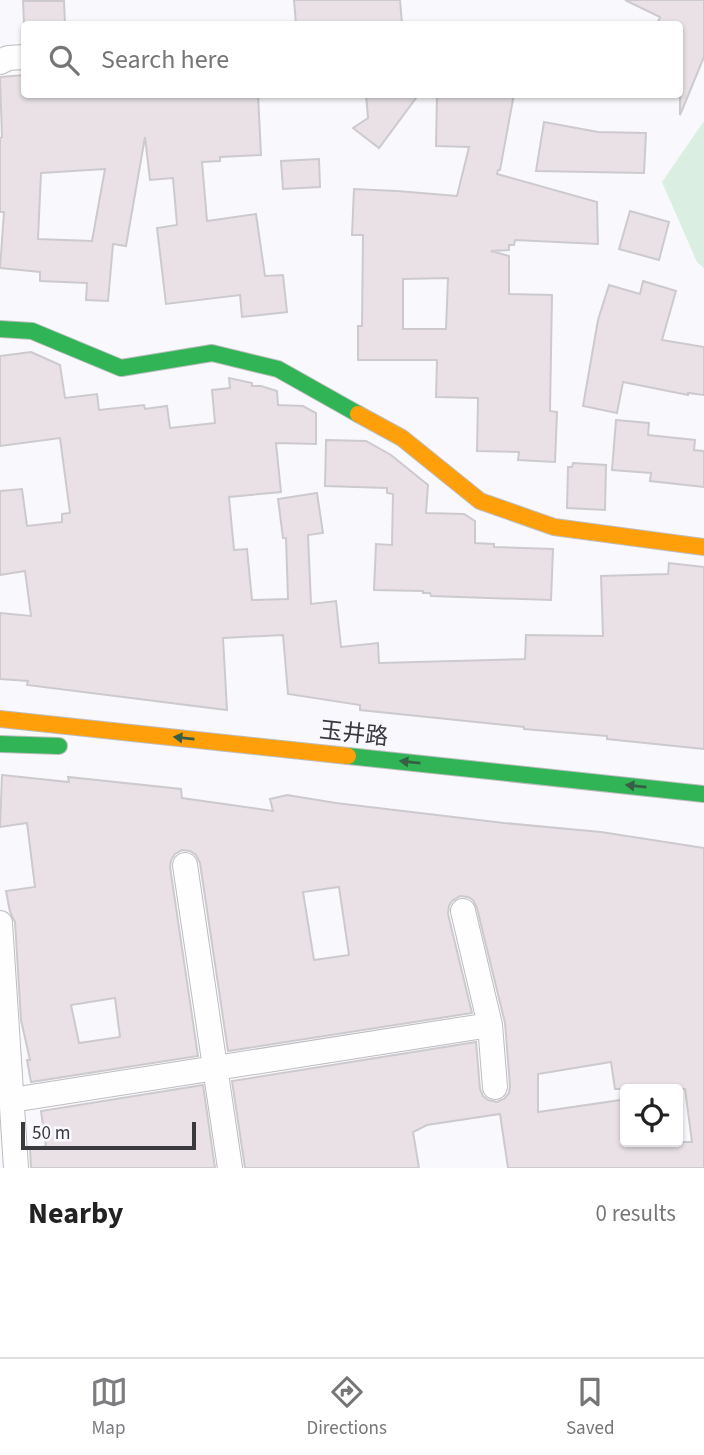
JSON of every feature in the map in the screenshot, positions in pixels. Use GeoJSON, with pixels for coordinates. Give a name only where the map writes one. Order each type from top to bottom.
{"type":"FeatureCollection","features":[{"type":"Feature","properties":{"kind":"street"},"geometry":{"type":"LineString","coordinates":[[0,62],[8,58],[21,57]]}},
{"type":"Feature","properties":{"kind":"street"},"geometry":{"type":"LineString","coordinates":[[0,330],[32,331],[121,368],[212,353],[278,369],[402,438],[480,501],[554,527],[704,547]]}},
{"type":"Feature","properties":{"kind":"street","name":"玉井路"},"geometry":{"type":"LineString","coordinates":[[0,719],[704,794]]}},
{"type":"Feature","properties":{"kind":"street"},"geometry":{"type":"LineString","coordinates":[[0,744],[71,747]]}},
{"type":"Feature","properties":{"kind":"street"},"geometry":{"type":"LineString","coordinates":[[185,865],[230,1168]]}},
{"type":"Feature","properties":{"kind":"street"},"geometry":{"type":"LineString","coordinates":[[463,911],[490,1024],[495,1087]]}},
{"type":"Feature","properties":{"kind":"street"},"geometry":{"type":"LineString","coordinates":[[0,923],[16,1168]]}},
{"type":"Feature","properties":{"kind":"street"},"geometry":{"type":"LineString","coordinates":[[12,1100],[490,1024]]}},
{"type":"Feature","properties":{"kind":"green space"},"geometry":{"type":"Polygon","coordinates":[[[704,121],[704,268],[697,262],[662,182],[704,121]]]}},
{"type":"Feature","properties":{"kind":"building"},"geometry":{"type":"Polygon","coordinates":[[[294,0],[400,0],[402,21],[296,21],[294,0]]]}},
{"type":"Feature","properties":{"kind":"building"},"geometry":{"type":"Polygon","coordinates":[[[625,0],[704,0],[704,57],[680,115],[680,98],[683,98],[683,21],[658,21],[660,17],[625,0]]]}},
{"type":"Feature","properties":{"kind":"building"},"geometry":{"type":"Polygon","coordinates":[[[23,1],[64,1],[65,21],[24,21],[23,1]]]}},
{"type":"Feature","properties":{"kind":"building"},"geometry":{"type":"Polygon","coordinates":[[[21,75],[21,98],[258,98],[261,155],[220,157],[220,161],[202,162],[207,221],[256,214],[265,276],[283,275],[287,312],[242,317],[240,295],[166,304],[157,228],[177,225],[173,178],[150,180],[145,137],[126,246],[113,244],[108,301],[86,300],[87,283],[40,281],[40,272],[0,268],[4,212],[0,212],[0,77],[21,75]],[[105,169],[41,173],[38,239],[92,241],[105,169]]]}},
{"type":"Feature","properties":{"kind":"building"},"geometry":{"type":"Polygon","coordinates":[[[366,98],[416,98],[379,148],[353,128],[368,118],[366,98]]]}},
{"type":"Feature","properties":{"kind":"building"},"geometry":{"type":"Polygon","coordinates":[[[437,98],[513,98],[497,174],[597,202],[598,244],[515,240],[514,245],[509,245],[509,250],[491,251],[509,256],[509,294],[552,295],[550,411],[557,412],[555,462],[518,460],[519,452],[477,451],[478,398],[436,397],[437,360],[358,360],[358,326],[362,326],[363,235],[352,235],[354,189],[457,196],[469,147],[436,146],[437,98]],[[448,278],[403,279],[403,329],[446,329],[448,278]]]}},
{"type":"Feature","properties":{"kind":"building"},"geometry":{"type":"Polygon","coordinates":[[[544,122],[598,132],[646,133],[644,173],[536,171],[544,122]]]}},
{"type":"Feature","properties":{"kind":"building"},"geometry":{"type":"Polygon","coordinates":[[[319,159],[320,187],[283,189],[281,161],[319,159]]]}},
{"type":"Feature","properties":{"kind":"building"},"geometry":{"type":"Polygon","coordinates":[[[630,211],[669,222],[659,260],[619,249],[630,211]]]}},
{"type":"Feature","properties":{"kind":"building"},"geometry":{"type":"Polygon","coordinates":[[[643,281],[676,291],[662,340],[704,347],[704,395],[688,395],[623,382],[617,413],[583,406],[598,320],[609,285],[640,294],[643,281]]]}},
{"type":"Feature","properties":{"kind":"building"},"geometry":{"type":"Polygon","coordinates":[[[31,352],[60,365],[65,398],[97,394],[99,410],[144,405],[145,409],[167,406],[170,428],[215,423],[212,390],[230,388],[229,378],[277,391],[278,405],[303,406],[316,413],[316,444],[276,443],[281,492],[229,497],[234,550],[247,549],[252,600],[288,599],[286,538],[283,538],[278,499],[317,493],[323,533],[308,535],[311,604],[336,601],[341,647],[378,643],[379,663],[525,659],[526,635],[603,636],[601,576],[668,574],[669,563],[704,567],[704,749],[360,710],[360,705],[288,694],[283,635],[223,638],[227,710],[27,685],[28,681],[0,679],[0,613],[31,616],[25,571],[0,575],[0,491],[22,489],[27,526],[62,522],[62,514],[70,513],[60,438],[0,446],[0,356],[31,352]]]}},
{"type":"Feature","properties":{"kind":"building"},"geometry":{"type":"Polygon","coordinates":[[[616,420],[649,423],[648,435],[695,440],[694,450],[704,451],[704,487],[650,481],[651,473],[612,470],[616,420]]]}},
{"type":"Feature","properties":{"kind":"building"},"geometry":{"type":"Polygon","coordinates":[[[326,440],[366,441],[391,455],[428,485],[426,513],[464,514],[475,521],[475,543],[494,544],[494,547],[553,549],[551,600],[431,596],[423,591],[374,590],[376,544],[392,545],[393,494],[387,493],[387,488],[325,486],[326,440]]]}},
{"type":"Feature","properties":{"kind":"building"},"geometry":{"type":"Polygon","coordinates":[[[573,463],[606,465],[605,510],[567,508],[568,467],[572,467],[573,463]]]}},
{"type":"Feature","properties":{"kind":"building"},"geometry":{"type":"Polygon","coordinates":[[[2,775],[69,782],[68,777],[181,789],[182,798],[273,811],[270,799],[287,795],[504,823],[601,832],[704,848],[704,1168],[508,1168],[500,1114],[427,1125],[413,1132],[419,1168],[245,1168],[232,1081],[476,1042],[480,1089],[488,1100],[497,1102],[509,1093],[510,1086],[505,1023],[477,908],[473,900],[460,896],[452,901],[448,914],[472,1013],[228,1051],[200,863],[190,851],[182,850],[175,854],[170,867],[198,1056],[31,1082],[27,1060],[30,1060],[21,1020],[15,922],[6,891],[35,887],[27,823],[0,827],[2,775]],[[339,887],[303,892],[314,960],[349,955],[339,887]],[[115,998],[71,1005],[79,1043],[120,1037],[115,998]]]}},
{"type":"Feature","properties":{"kind":"building"},"geometry":{"type":"Polygon","coordinates":[[[203,1085],[215,1168],[31,1168],[30,1149],[46,1146],[41,1111],[203,1085]]]}},
{"type":"Feature","properties":{"kind":"traffic: fast"},"geometry":{"type":"LineString","coordinates":[[0,329],[32,331],[121,368],[212,353],[278,369],[358,414]]}},
{"type":"Feature","properties":{"kind":"traffic: fast"},"geometry":{"type":"LineString","coordinates":[[0,744],[59,746]]}},
{"type":"Feature","properties":{"kind":"traffic: fast"},"geometry":{"type":"LineString","coordinates":[[348,756],[704,794]]}},
{"type":"Feature","properties":{"kind":"traffic: slow"},"geometry":{"type":"LineString","coordinates":[[358,414],[402,438],[480,501],[554,527],[704,547]]}},
{"type":"Feature","properties":{"kind":"traffic: slow"},"geometry":{"type":"LineString","coordinates":[[0,719],[348,756]]}}]}
